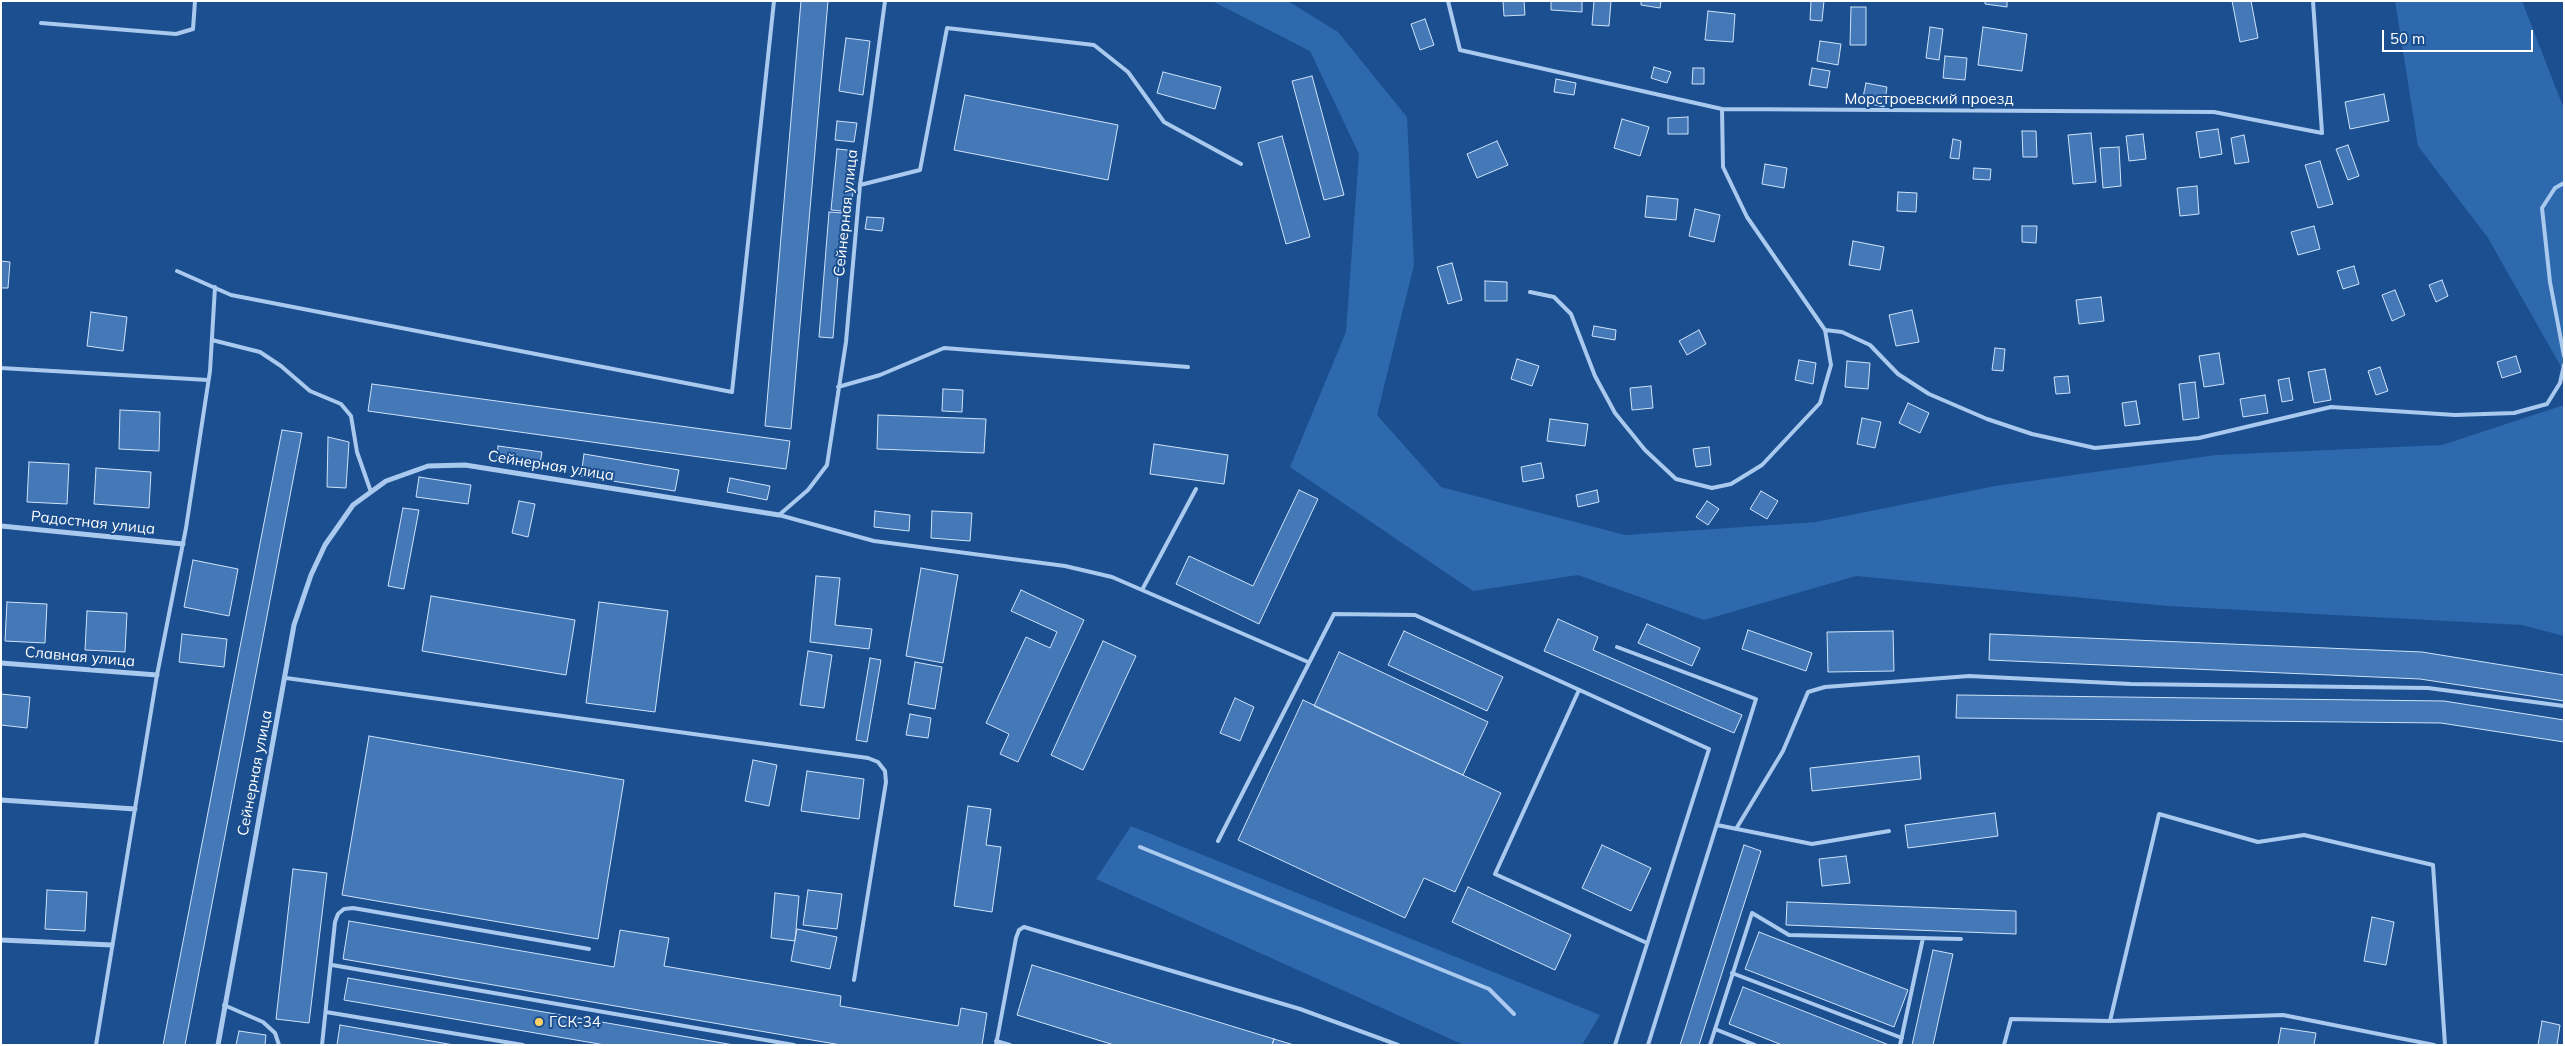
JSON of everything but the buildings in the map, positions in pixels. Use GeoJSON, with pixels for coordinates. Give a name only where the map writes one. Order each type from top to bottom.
{"type":"FeatureCollection","features":[{"type":"Feature","properties":{"kind":"street","name":"Сейнерная улица"},"geometry":{"type":"LineString","coordinates":[[218,1045],[286,678],[294,624],[314,568],[325,545],[353,505],[386,481],[428,466],[465,465],[779,515]]}},
{"type":"Feature","properties":{"kind":"street","name":"Радостная улица"},"geometry":{"type":"LineString","coordinates":[[1,526],[183,544]]}},
{"type":"Feature","properties":{"kind":"street","name":"Славная улица"},"geometry":{"type":"LineString","coordinates":[[1,663],[157,676]]}},
{"type":"Feature","properties":{"kind":"street"},"geometry":{"type":"LineString","coordinates":[[1,800],[135,809]]}},
{"type":"Feature","properties":{"kind":"street"},"geometry":{"type":"LineString","coordinates":[[1,940],[112,945]]}},
{"type":"Feature","properties":{"kind":"lane"},"geometry":{"type":"LineString","coordinates":[[41,23],[176,34],[193,29],[195,1]]}},
{"type":"Feature","properties":{"kind":"lane"},"geometry":{"type":"LineString","coordinates":[[177,271],[231,295],[732,392],[774,1]]}},
{"type":"Feature","properties":{"kind":"lane","name":"Сейнерная улица"},"geometry":{"type":"LineString","coordinates":[[779,515],[808,490],[827,465],[846,342],[860,185],[885,1]]}},
{"type":"Feature","properties":{"kind":"lane","name":"Морстроевский проезд"},"geometry":{"type":"LineString","coordinates":[[1448,1],[1460,50],[1722,109],[2214,112],[2322,132],[2313,1]]}},
{"type":"Feature","properties":{"kind":"lane"},"geometry":{"type":"LineString","coordinates":[[860,185],[920,170],[947,28],[1094,45],[1128,72],[1164,122],[1241,164]]}},
{"type":"Feature","properties":{"kind":"lane"},"geometry":{"type":"LineString","coordinates":[[1530,292],[1554,297],[1571,314],[1595,376],[1615,412],[1645,450],[1676,479],[1712,488],[1731,484],[1762,465],[1820,403],[1831,365],[1825,330],[1747,217],[1723,167],[1722,109]]}},
{"type":"Feature","properties":{"kind":"lane"},"geometry":{"type":"LineString","coordinates":[[2564,183],[2555,188],[2542,208],[2550,282],[2564,356]]}},
{"type":"Feature","properties":{"kind":"lane"},"geometry":{"type":"LineString","coordinates":[[96,1045],[157,676],[183,544],[208,380],[215,287]]}},
{"type":"Feature","properties":{"kind":"lane"},"geometry":{"type":"LineString","coordinates":[[1825,330],[1842,332],[1870,345],[1898,374],[1929,394],[1987,419],[2032,434],[2095,448],[2199,438],[2330,407],[2455,415],[2514,413],[2547,404],[2560,383],[2564,365]]}},
{"type":"Feature","properties":{"kind":"lane"},"geometry":{"type":"LineString","coordinates":[[212,340],[260,352],[281,366],[310,391],[341,404],[351,416],[357,452],[371,492]]}},
{"type":"Feature","properties":{"kind":"lane"},"geometry":{"type":"LineString","coordinates":[[838,387],[880,376],[944,348],[1188,367]]}},
{"type":"Feature","properties":{"kind":"lane"},"geometry":{"type":"LineString","coordinates":[[1,368],[208,380]]}},
{"type":"Feature","properties":{"kind":"lane"},"geometry":{"type":"LineString","coordinates":[[1142,590],[1196,489]]}},
{"type":"Feature","properties":{"kind":"lane"},"geometry":{"type":"LineString","coordinates":[[779,515],[874,541],[1065,566],[1112,577],[1308,662]]}},
{"type":"Feature","properties":{"kind":"lane"},"geometry":{"type":"LineString","coordinates":[[1218,841],[1334,614],[1414,615],[1709,749],[1615,1045]]}},
{"type":"Feature","properties":{"kind":"lane"},"geometry":{"type":"LineString","coordinates":[[1617,647],[1756,699],[1648,1045]]}},
{"type":"Feature","properties":{"kind":"lane"},"geometry":{"type":"LineString","coordinates":[[1736,829],[1783,751],[1808,692],[1825,687],[1969,676],[2131,684],[2428,688],[2564,706]]}},
{"type":"Feature","properties":{"kind":"lane"},"geometry":{"type":"LineString","coordinates":[[286,678],[868,758],[878,762],[885,771],[886,782],[854,980]]}},
{"type":"Feature","properties":{"kind":"lane"},"geometry":{"type":"LineString","coordinates":[[1578,690],[1495,874],[1647,943]]}},
{"type":"Feature","properties":{"kind":"lane"},"geometry":{"type":"LineString","coordinates":[[2110,1021],[2159,814],[2258,842],[2304,835],[2432,865],[2445,1045]]}},
{"type":"Feature","properties":{"kind":"lane"},"geometry":{"type":"LineString","coordinates":[[1717,825],[1812,844],[1890,831]]}},
{"type":"Feature","properties":{"kind":"lane"},"geometry":{"type":"LineString","coordinates":[[1140,847],[1489,989],[1514,1014]]}},
{"type":"Feature","properties":{"kind":"lane"},"geometry":{"type":"LineString","coordinates":[[322,1045],[332,965],[335,922],[338,914],[344,909],[353,908],[588,949]]}},
{"type":"Feature","properties":{"kind":"lane"},"geometry":{"type":"LineString","coordinates":[[1710,1045],[1752,913],[1789,935],[1961,939]]}},
{"type":"Feature","properties":{"kind":"lane"},"geometry":{"type":"LineString","coordinates":[[1010,1045],[996,1043],[1016,938],[1019,930],[1024,927],[1300,1009],[1398,1045]]}},
{"type":"Feature","properties":{"kind":"lane"},"geometry":{"type":"LineString","coordinates":[[1900,1045],[1923,938]]}},
{"type":"Feature","properties":{"kind":"lane"},"geometry":{"type":"LineString","coordinates":[[332,965],[794,1045]]}},
{"type":"Feature","properties":{"kind":"lane"},"geometry":{"type":"LineString","coordinates":[[1732,973],[1902,1038]]}},
{"type":"Feature","properties":{"kind":"lane"},"geometry":{"type":"LineString","coordinates":[[224,1005],[263,1022],[275,1033],[279,1045]]}},
{"type":"Feature","properties":{"kind":"lane"},"geometry":{"type":"LineString","coordinates":[[326,1012],[523,1045]]}},
{"type":"Feature","properties":{"kind":"lane"},"geometry":{"type":"LineString","coordinates":[[2004,1045],[2010,1019],[2110,1021],[2283,1015],[2434,1045]]}},
{"type":"Feature","properties":{"kind":"lane"},"geometry":{"type":"LineString","coordinates":[[1715,1029],[1755,1045]]}},
{"type":"Feature","properties":{"kind":"shaded area"},"geometry":{"type":"Polygon","coordinates":[[[1212,1],[1288,1],[1338,32],[1407,117],[1414,265],[1377,415],[1441,487],[1625,535],[1816,522],[1995,486],[2216,455],[2442,445],[2564,405],[2564,636],[2522,625],[2167,606],[1856,576],[1704,620],[1578,575],[1473,591],[1290,467],[1346,332],[1359,154],[1310,51],[1212,1]]]}},
{"type":"Feature","properties":{"kind":"shaded area"},"geometry":{"type":"Polygon","coordinates":[[[2395,1],[2522,1],[2564,109],[2564,372],[2488,238],[2418,146],[2395,1]]]}},
{"type":"Feature","properties":{"kind":"shaded area"},"geometry":{"type":"Polygon","coordinates":[[[1131,826],[1600,1015],[1582,1045],[1464,1045],[1096,879],[1131,826]]]}},
{"type":"Feature","properties":{"kind":"place","name":"ГСК-34"},"geometry":{"type":"Point","coordinates":[539,1022]}}]}
